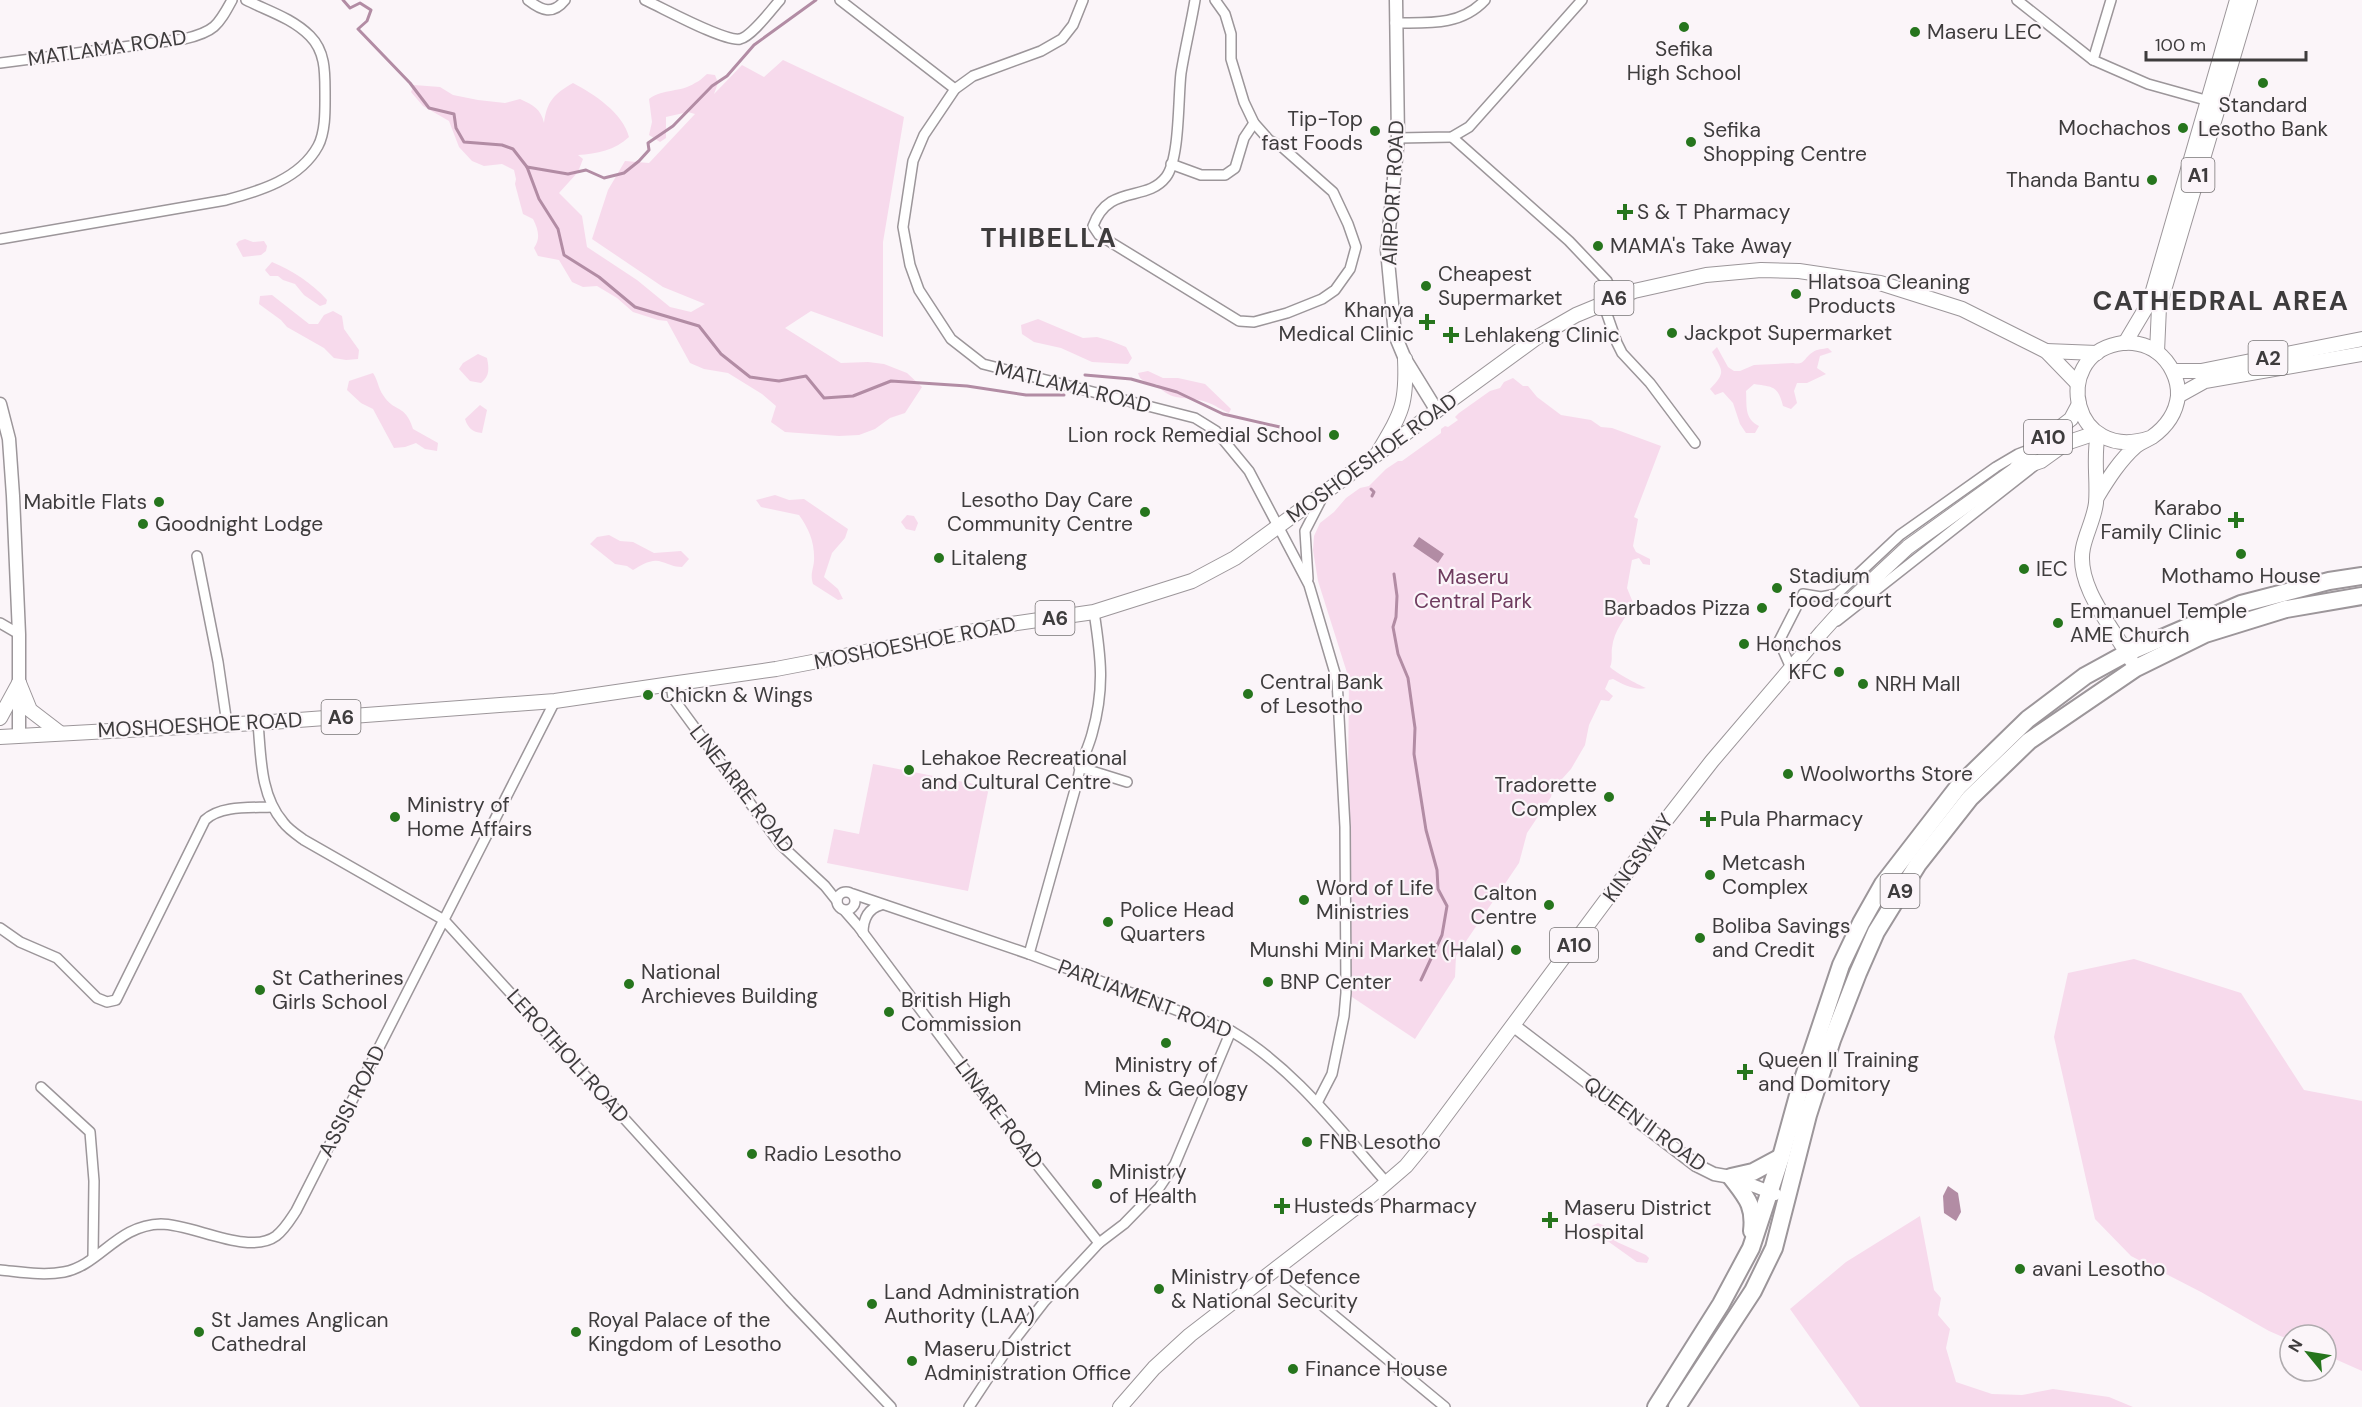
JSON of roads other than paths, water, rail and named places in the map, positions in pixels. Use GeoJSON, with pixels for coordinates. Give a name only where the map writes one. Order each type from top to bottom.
{"type":"FeatureCollection","features":[{"type":"Feature","properties":{"kind":"highway","name":"A9"},"geometry":{"type":"LineString","coordinates":[[1656,1407],[1721,1304],[1751,1248],[1841,965],[1883,884],[1958,787],[2028,719],[2085,676],[2127,653],[2241,604],[2329,581],[2362,576]]}},
{"type":"Feature","properties":{"kind":"highway","name":"A9"},"geometry":{"type":"LineString","coordinates":[[1677,1407],[1753,1291],[1774,1248],[1808,1115],[1832,1040],[1876,932],[1899,893],[1970,798],[2029,741],[2136,668],[2205,634],[2286,609],[2362,596]]}},
{"type":"Feature","properties":{"kind":"highway"},"geometry":{"type":"LineString","coordinates":[[1751,1248],[1754,1215],[1746,1198],[1731,1177],[1753,1172],[1782,1156]]}},
{"type":"Feature","properties":{"kind":"main road","name":"A1"},"geometry":{"type":"LineString","coordinates":[[2125,343],[2150,301],[2237,0]]}},
{"type":"Feature","properties":{"kind":"main road","name":"A1"},"geometry":{"type":"LineString","coordinates":[[2157,352],[2159,307],[2250,0]]}},
{"type":"Feature","properties":{"kind":"main road","name":"MOSHOESHOE ROAD"},"geometry":{"type":"LineString","coordinates":[[0,737],[258,723],[555,701],[776,669],[1011,624],[1094,612],[1192,581],[1235,558],[1536,338],[1576,315],[1634,291],[1706,275],[1761,270],[1844,276],[1880,283],[1962,309],[2046,351],[2078,384]]}},
{"type":"Feature","properties":{"kind":"main road","name":"A2"},"geometry":{"type":"LineString","coordinates":[[2173,371],[2200,371],[2362,339]]}},
{"type":"Feature","properties":{"kind":"main road"},"geometry":{"type":"LineString","coordinates":[[2097,496],[2137,444],[2150,438],[2164,428],[2174,413],[2178,396],[2173,371],[2157,352],[2147,346],[2125,343],[2106,348],[2088,362],[2078,384],[2079,404],[2088,425],[2097,437],[2110,441],[2124,443],[2150,438]]}},
{"type":"Feature","properties":{"kind":"main road","name":"MOSHOESHOE ROAD"},"geometry":{"type":"LineString","coordinates":[[2046,351],[2097,353]]}},
{"type":"Feature","properties":{"kind":"main road","name":"A2"},"geometry":{"type":"LineString","coordinates":[[2178,396],[2205,381],[2362,354]]}},
{"type":"Feature","properties":{"kind":"main road"},"geometry":{"type":"LineString","coordinates":[[1376,455],[1401,414],[1406,391],[1405,359]]}},
{"type":"Feature","properties":{"kind":"main road","name":"KINGSWAY"},"geometry":{"type":"LineString","coordinates":[[1123,1406],[1154,1368],[1190,1335],[1406,1166],[1514,1026],[1659,829],[1712,761],[1822,632],[1850,601],[1908,547],[2015,470],[2032,449],[2071,419],[2079,404]]}},
{"type":"Feature","properties":{"kind":"main road"},"geometry":{"type":"LineString","coordinates":[[2097,437],[2097,496],[2095,511],[2083,548],[2084,573],[2092,598],[2136,668]]}},
{"type":"Feature","properties":{"kind":"main road","name":"KINGSWAY"},"geometry":{"type":"LineString","coordinates":[[2015,470],[2041,461],[2066,443],[2097,437]]}},
{"type":"Feature","properties":{"kind":"main road"},"geometry":{"type":"LineString","coordinates":[[0,718],[19,683]]}},
{"type":"Feature","properties":{"kind":"main road"},"geometry":{"type":"LineString","coordinates":[[19,683],[30,710],[60,733]]}},
{"type":"Feature","properties":{"kind":"street","name":"MATLAMA ROAD"},"geometry":{"type":"LineString","coordinates":[[0,63],[184,39],[204,34],[221,21],[232,0]]}},
{"type":"Feature","properties":{"kind":"street"},"geometry":{"type":"LineString","coordinates":[[0,239],[196,207],[255,192],[280,181],[303,166],[319,145],[322,133],[325,98],[323,56],[312,38],[299,27],[246,0]]}},
{"type":"Feature","properties":{"kind":"street"},"geometry":{"type":"LineString","coordinates":[[528,0],[539,8],[552,10],[559,7],[565,0]]}},
{"type":"Feature","properties":{"kind":"street"},"geometry":{"type":"LineString","coordinates":[[645,0],[718,35],[740,39],[748,34],[780,0]]}},
{"type":"Feature","properties":{"kind":"street"},"geometry":{"type":"LineString","coordinates":[[840,0],[955,89]]}},
{"type":"Feature","properties":{"kind":"street","name":"MATLAMA ROAD"},"geometry":{"type":"LineString","coordinates":[[1083,0],[1073,25],[1062,39],[1041,51],[973,76],[955,89],[924,135],[913,161],[903,227],[909,265],[919,290],[951,339],[983,364],[1195,418],[1216,431],[1249,471],[1309,585]]}},
{"type":"Feature","properties":{"kind":"street"},"geometry":{"type":"LineString","coordinates":[[1195,0],[1181,73],[1175,144],[1168,175],[1158,186],[1127,194],[1113,201],[1096,217],[1093,226],[1099,235],[1239,321],[1254,322],[1287,313],[1322,299],[1335,290],[1350,269],[1356,247],[1334,192],[1310,174],[1282,147],[1269,140],[1254,123],[1244,102],[1232,59],[1230,34],[1225,14],[1215,0]]}},
{"type":"Feature","properties":{"kind":"street","name":"AIRPORT ROAD"},"geometry":{"type":"LineString","coordinates":[[1396,0],[1398,138],[1387,250],[1395,335],[1405,359],[1437,411]]}},
{"type":"Feature","properties":{"kind":"street"},"geometry":{"type":"LineString","coordinates":[[1395,24],[1447,22],[1477,9],[1485,0]]}},
{"type":"Feature","properties":{"kind":"street"},"geometry":{"type":"LineString","coordinates":[[1398,138],[1452,137],[1468,127],[1582,0]]}},
{"type":"Feature","properties":{"kind":"street"},"geometry":{"type":"LineString","coordinates":[[2017,0],[2093,60],[2148,84],[2209,101]]}},
{"type":"Feature","properties":{"kind":"street"},"geometry":{"type":"LineString","coordinates":[[2093,60],[2111,0]]}},
{"type":"Feature","properties":{"kind":"street"},"geometry":{"type":"LineString","coordinates":[[1171,164],[1201,175],[1225,175],[1234,168],[1244,138],[1254,123]]}},
{"type":"Feature","properties":{"kind":"street"},"geometry":{"type":"LineString","coordinates":[[1452,137],[1569,241],[1606,281],[1617,344],[1695,443]]}},
{"type":"Feature","properties":{"kind":"street"},"geometry":{"type":"LineString","coordinates":[[0,404],[9,439],[19,634],[20,736]]}},
{"type":"Feature","properties":{"kind":"street"},"geometry":{"type":"LineString","coordinates":[[1791,668],[1779,641],[1803,594],[1821,597],[1837,594],[1900,535],[1996,467],[2032,449]]}},
{"type":"Feature","properties":{"kind":"street"},"geometry":{"type":"LineString","coordinates":[[1822,632],[2041,461]]}},
{"type":"Feature","properties":{"kind":"street"},"geometry":{"type":"LineString","coordinates":[[1317,1103],[1332,1074],[1344,1016],[1345,827],[1337,680],[1309,585],[1305,531],[1325,493]]}},
{"type":"Feature","properties":{"kind":"street"},"geometry":{"type":"LineString","coordinates":[[197,556],[228,723]]}},
{"type":"Feature","properties":{"kind":"street"},"geometry":{"type":"LineString","coordinates":[[1029,954],[1076,788],[1079,767],[1089,744],[1100,697],[1102,662],[1094,612]]}},
{"type":"Feature","properties":{"kind":"street"},"geometry":{"type":"LineString","coordinates":[[0,623],[19,634]]}},
{"type":"Feature","properties":{"kind":"street","name":"LINEARRE ROAD"},"geometry":{"type":"LineString","coordinates":[[671,684],[673,698],[780,844],[825,886],[837,901]]}},
{"type":"Feature","properties":{"kind":"street","name":"ASSISI ROAD"},"geometry":{"type":"LineString","coordinates":[[0,1270],[41,1274],[65,1272],[93,1257],[124,1234],[159,1224],[177,1225],[248,1243],[261,1242],[275,1237],[287,1226],[555,701]]}},
{"type":"Feature","properties":{"kind":"street","name":"LEROTHOLI ROAD"},"geometry":{"type":"LineString","coordinates":[[258,723],[264,783],[272,807],[284,824],[304,840],[444,920],[798,1310],[891,1407]]}},
{"type":"Feature","properties":{"kind":"street"},"geometry":{"type":"LineString","coordinates":[[1079,767],[1127,782]]}},
{"type":"Feature","properties":{"kind":"street"},"geometry":{"type":"LineString","coordinates":[[0,928],[20,942],[57,958],[98,998],[107,1002],[116,999],[205,820],[211,814],[221,811],[272,807]]}},
{"type":"Feature","properties":{"kind":"street","name":"LINEARRE ROAD"},"geometry":{"type":"LineString","coordinates":[[825,886],[833,886],[849,893]]}},
{"type":"Feature","properties":{"kind":"street"},"geometry":{"type":"LineString","coordinates":[[849,893],[856,899],[850,908],[839,907],[837,901],[839,895],[849,893]]}},
{"type":"Feature","properties":{"kind":"street","name":"PARLIAMENT ROAD"},"geometry":{"type":"LineString","coordinates":[[849,893],[878,906],[1029,954],[1231,1031],[1274,1060],[1317,1103],[1387,1183]]}},
{"type":"Feature","properties":{"kind":"street"},"geometry":{"type":"LineString","coordinates":[[861,930],[865,917],[878,906]]}},
{"type":"Feature","properties":{"kind":"street","name":"PARLIAMENT ROAD"},"geometry":{"type":"LineString","coordinates":[[850,908],[878,906]]}},
{"type":"Feature","properties":{"kind":"street","name":"LINARE ROAD"},"geometry":{"type":"LineString","coordinates":[[850,908],[861,930],[1023,1147],[1099,1243]]}},
{"type":"Feature","properties":{"kind":"street","name":"QUEEN II ROAD"},"geometry":{"type":"LineString","coordinates":[[1514,1026],[1696,1164],[1714,1174],[1731,1177],[1788,1198]]}},
{"type":"Feature","properties":{"kind":"street"},"geometry":{"type":"LineString","coordinates":[[969,1407],[1006,1351],[1044,1302],[1099,1243],[1139,1210],[1160,1188],[1175,1164],[1231,1031]]}},
{"type":"Feature","properties":{"kind":"street"},"geometry":{"type":"LineString","coordinates":[[41,1087],[90,1132],[94,1181],[93,1257]]}},
{"type":"Feature","properties":{"kind":"street"},"geometry":{"type":"LineString","coordinates":[[1277,1268],[1444,1407]]}},
{"type":"Feature","properties":{"kind":"waterway"},"geometry":{"type":"LineString","coordinates":[[343,0],[350,8],[360,3],[371,10],[367,21],[358,29],[410,83],[429,108],[454,114],[456,128],[464,142],[502,145],[513,149],[527,167],[539,199],[558,229],[564,255],[599,277],[635,307],[699,326],[721,354],[750,377],[779,381],[806,376],[824,398],[853,396],[891,381],[967,386],[1026,395],[1064,395]]}},
{"type":"Feature","properties":{"kind":"waterway"},"geometry":{"type":"LineString","coordinates":[[527,167],[568,174],[586,170],[604,178],[624,173],[649,150],[648,143],[673,126],[712,86],[727,76],[754,45],[816,0]]}},
{"type":"Feature","properties":{"kind":"waterway"},"geometry":{"type":"LineString","coordinates":[[1085,375],[1131,379],[1177,392],[1223,414],[1280,427]]}},
{"type":"Feature","properties":{"kind":"waterway"},"geometry":{"type":"LineString","coordinates":[[1371,489],[1374,492],[1372,496]]}},
{"type":"Feature","properties":{"kind":"waterway"},"geometry":{"type":"LineString","coordinates":[[1394,574],[1397,596],[1393,627],[1398,654],[1408,678],[1415,728],[1414,754],[1426,830],[1437,870],[1438,889],[1447,906],[1442,935],[1421,980]]}},
{"type":"Feature","properties":{"kind":"place","name":"Sefika High School"},"geometry":{"type":"Point","coordinates":[1684,27]}},
{"type":"Feature","properties":{"kind":"place","name":"Maseru LEC"},"geometry":{"type":"Point","coordinates":[1915,32]}},
{"type":"Feature","properties":{"kind":"place","name":"Standard Lesotho Bank"},"geometry":{"type":"Point","coordinates":[2263,83]}},
{"type":"Feature","properties":{"kind":"place","name":"Mochachos"},"geometry":{"type":"Point","coordinates":[2183,128]}},
{"type":"Feature","properties":{"kind":"place","name":"Tip-Top fast Foods"},"geometry":{"type":"Point","coordinates":[1375,131]}},
{"type":"Feature","properties":{"kind":"place","name":"Sefika Shopping Centre"},"geometry":{"type":"Point","coordinates":[1691,142]}},
{"type":"Feature","properties":{"kind":"place","name":"Thanda Bantu"},"geometry":{"type":"Point","coordinates":[2152,180]}},
{"type":"Feature","properties":{"kind":"place","name":"S & T Pharmacy"},"geometry":{"type":"Point","coordinates":[1625,212]}},
{"type":"Feature","properties":{"kind":"place","name":"MAMA's Take Away"},"geometry":{"type":"Point","coordinates":[1598,246]}},
{"type":"Feature","properties":{"kind":"place","name":"Cheapest Supermarket"},"geometry":{"type":"Point","coordinates":[1426,286]}},
{"type":"Feature","properties":{"kind":"place","name":"Hlatsoa Cleaning Products"},"geometry":{"type":"Point","coordinates":[1796,294]}},
{"type":"Feature","properties":{"kind":"place","name":"Khanya Medical Clinic"},"geometry":{"type":"Point","coordinates":[1427,322]}},
{"type":"Feature","properties":{"kind":"place","name":"Jackpot Supermarket"},"geometry":{"type":"Point","coordinates":[1672,333]}},
{"type":"Feature","properties":{"kind":"place","name":"Lehlakeng Clinic"},"geometry":{"type":"Point","coordinates":[1451,335]}},
{"type":"Feature","properties":{"kind":"place","name":"Lion rock Remedial School"},"geometry":{"type":"Point","coordinates":[1334,435]}},
{"type":"Feature","properties":{"kind":"place","name":"Mabitle Flats"},"geometry":{"type":"Point","coordinates":[159,502]}},
{"type":"Feature","properties":{"kind":"place","name":"Lesotho Day Care Community Centre"},"geometry":{"type":"Point","coordinates":[1145,512]}},
{"type":"Feature","properties":{"kind":"place","name":"Karabo Family Clinic"},"geometry":{"type":"Point","coordinates":[2236,520]}},
{"type":"Feature","properties":{"kind":"place","name":"Goodnight Lodge"},"geometry":{"type":"Point","coordinates":[143,524]}},
{"type":"Feature","properties":{"kind":"place","name":"Mothamo House"},"geometry":{"type":"Point","coordinates":[2241,554]}},
{"type":"Feature","properties":{"kind":"place","name":"Litaleng"},"geometry":{"type":"Point","coordinates":[939,558]}},
{"type":"Feature","properties":{"kind":"place","name":"IEC"},"geometry":{"type":"Point","coordinates":[2024,569]}},
{"type":"Feature","properties":{"kind":"place","name":"Stadium food court"},"geometry":{"type":"Point","coordinates":[1777,588]}},
{"type":"Feature","properties":{"kind":"place","name":"Barbados Pizza"},"geometry":{"type":"Point","coordinates":[1762,608]}},
{"type":"Feature","properties":{"kind":"place","name":"Emmanuel Temple AME Church"},"geometry":{"type":"Point","coordinates":[2058,623]}},
{"type":"Feature","properties":{"kind":"place","name":"Honchos"},"geometry":{"type":"Point","coordinates":[1744,644]}},
{"type":"Feature","properties":{"kind":"place","name":"KFC"},"geometry":{"type":"Point","coordinates":[1839,672]}},
{"type":"Feature","properties":{"kind":"place","name":"NRH Mall"},"geometry":{"type":"Point","coordinates":[1863,684]}},
{"type":"Feature","properties":{"kind":"place","name":"Central Bank of Lesotho"},"geometry":{"type":"Point","coordinates":[1248,694]}},
{"type":"Feature","properties":{"kind":"place","name":"Chickn & Wings"},"geometry":{"type":"Point","coordinates":[648,695]}},
{"type":"Feature","properties":{"kind":"place","name":"Lehakoe Recreational and Cultural Centre"},"geometry":{"type":"Point","coordinates":[909,770]}},
{"type":"Feature","properties":{"kind":"place","name":"Woolworths Store"},"geometry":{"type":"Point","coordinates":[1788,774]}},
{"type":"Feature","properties":{"kind":"place","name":"Tradorette Complex"},"geometry":{"type":"Point","coordinates":[1609,797]}},
{"type":"Feature","properties":{"kind":"place","name":"Ministry of Home Affairs"},"geometry":{"type":"Point","coordinates":[395,817]}},
{"type":"Feature","properties":{"kind":"place","name":"Pula Pharmacy"},"geometry":{"type":"Point","coordinates":[1708,819]}},
{"type":"Feature","properties":{"kind":"place","name":"Metcash Complex"},"geometry":{"type":"Point","coordinates":[1710,875]}},
{"type":"Feature","properties":{"kind":"place","name":"Word of Life Ministries"},"geometry":{"type":"Point","coordinates":[1304,900]}},
{"type":"Feature","properties":{"kind":"place","name":"Calton Centre"},"geometry":{"type":"Point","coordinates":[1549,905]}},
{"type":"Feature","properties":{"kind":"place","name":"Police Head Quarters"},"geometry":{"type":"Point","coordinates":[1108,922]}},
{"type":"Feature","properties":{"kind":"place","name":"Boliba Savings and Credit"},"geometry":{"type":"Point","coordinates":[1700,938]}},
{"type":"Feature","properties":{"kind":"place","name":"Munshi Mini Market (Halal)"},"geometry":{"type":"Point","coordinates":[1516,950]}},
{"type":"Feature","properties":{"kind":"place","name":"BNP Center"},"geometry":{"type":"Point","coordinates":[1268,982]}},
{"type":"Feature","properties":{"kind":"place","name":"National Archieves Building"},"geometry":{"type":"Point","coordinates":[629,984]}},
{"type":"Feature","properties":{"kind":"place","name":"St Catherines Girls School"},"geometry":{"type":"Point","coordinates":[260,990]}},
{"type":"Feature","properties":{"kind":"place","name":"British High Commission"},"geometry":{"type":"Point","coordinates":[889,1012]}},
{"type":"Feature","properties":{"kind":"place","name":"Ministry of Mines & Geology"},"geometry":{"type":"Point","coordinates":[1166,1043]}},
{"type":"Feature","properties":{"kind":"place","name":"Queen II Training and Domitory"},"geometry":{"type":"Point","coordinates":[1745,1072]}},
{"type":"Feature","properties":{"kind":"place","name":"FNB Lesotho"},"geometry":{"type":"Point","coordinates":[1307,1142]}},
{"type":"Feature","properties":{"kind":"place","name":"Radio Lesotho"},"geometry":{"type":"Point","coordinates":[752,1154]}},
{"type":"Feature","properties":{"kind":"place","name":"Ministry of Health"},"geometry":{"type":"Point","coordinates":[1097,1184]}},
{"type":"Feature","properties":{"kind":"place","name":"Husteds Pharmacy"},"geometry":{"type":"Point","coordinates":[1282,1206]}},
{"type":"Feature","properties":{"kind":"place","name":"Maseru District Hospital"},"geometry":{"type":"Point","coordinates":[1550,1220]}},
{"type":"Feature","properties":{"kind":"place","name":"avani Lesotho"},"geometry":{"type":"Point","coordinates":[2020,1269]}},
{"type":"Feature","properties":{"kind":"place","name":"Ministry of Defence & National Security"},"geometry":{"type":"Point","coordinates":[1159,1289]}},
{"type":"Feature","properties":{"kind":"place","name":"Land Administration Authority (LAA)"},"geometry":{"type":"Point","coordinates":[872,1304]}},
{"type":"Feature","properties":{"kind":"place","name":"St James Anglican Cathedral"},"geometry":{"type":"Point","coordinates":[199,1332]}},
{"type":"Feature","properties":{"kind":"place","name":"Royal Palace of the Kingdom of Lesotho"},"geometry":{"type":"Point","coordinates":[576,1332]}},
{"type":"Feature","properties":{"kind":"place","name":"Maseru District Administration Office"},"geometry":{"type":"Point","coordinates":[912,1361]}},
{"type":"Feature","properties":{"kind":"place","name":"Finance House"},"geometry":{"type":"Point","coordinates":[1293,1369]}},
{"type":"Feature","properties":{"kind":"district","name":"THIBELLA"},"geometry":{"type":"Point","coordinates":[1049,237]}},
{"type":"Feature","properties":{"kind":"district","name":"CATHEDRAL AREA"},"geometry":{"type":"Point","coordinates":[2221,300]}},
{"type":"Feature","properties":{"kind":"park label","name":"Maseru Central Park"},"geometry":{"type":"Point","coordinates":[1473,589]}}]}
